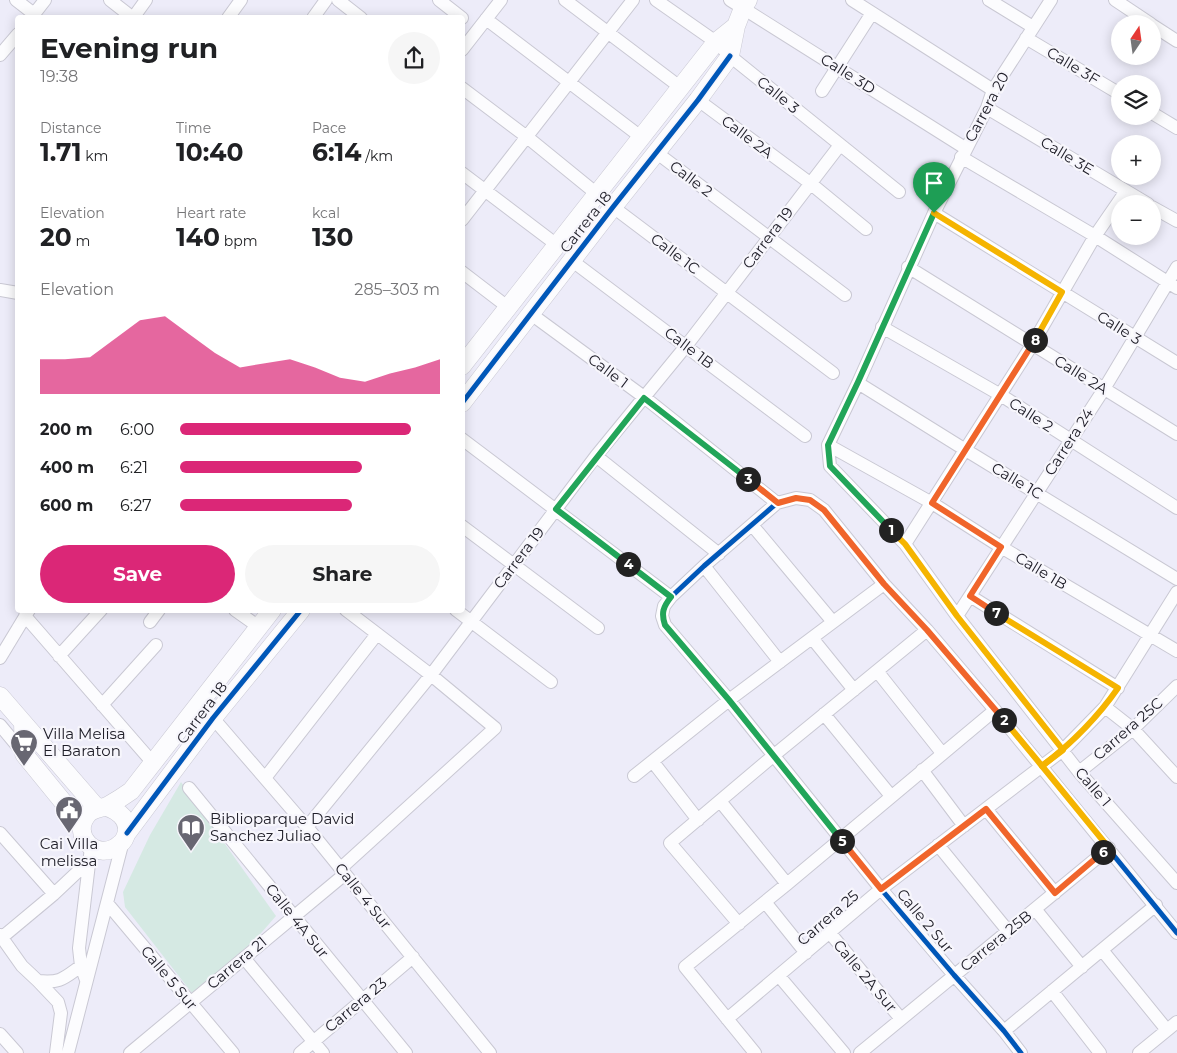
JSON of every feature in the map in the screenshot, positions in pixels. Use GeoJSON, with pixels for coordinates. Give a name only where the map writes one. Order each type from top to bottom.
{"type":"FeatureCollection","features":[{"type":"Feature","properties":{"kind":"street"},"geometry":{"type":"LineString","coordinates":[[16,0],[32,15]]}},
{"type":"Feature","properties":{"kind":"street"},"geometry":{"type":"LineString","coordinates":[[34,15],[45,0]]}},
{"type":"Feature","properties":{"kind":"street"},"geometry":{"type":"LineString","coordinates":[[110,0],[129,15]]}},
{"type":"Feature","properties":{"kind":"street"},"geometry":{"type":"LineString","coordinates":[[135,15],[146,0]]}},
{"type":"Feature","properties":{"kind":"street"},"geometry":{"type":"LineString","coordinates":[[230,15],[241,0]]}},
{"type":"Feature","properties":{"kind":"street"},"geometry":{"type":"LineString","coordinates":[[315,15],[326,0]]}},
{"type":"Feature","properties":{"kind":"street"},"geometry":{"type":"LineString","coordinates":[[338,0],[357,15]]}},
{"type":"Feature","properties":{"kind":"street"},"geometry":{"type":"LineString","coordinates":[[439,0],[458,15]]}},
{"type":"Feature","properties":{"kind":"street"},"geometry":{"type":"LineString","coordinates":[[465,46],[501,0]]}},
{"type":"Feature","properties":{"kind":"street"},"geometry":{"type":"LineString","coordinates":[[565,0],[680,87]]}},
{"type":"Feature","properties":{"kind":"street"},"geometry":{"type":"LineString","coordinates":[[465,216],[633,0]]}},
{"type":"Feature","properties":{"kind":"street","name":"Calle 3"},"geometry":{"type":"LineString","coordinates":[[656,0],[716,42],[730,56],[899,192]]}},
{"type":"Feature","properties":{"kind":"street"},"geometry":{"type":"LineString","coordinates":[[852,0],[993,90]]}},
{"type":"Feature","properties":{"kind":"street","name":"Calle 3F"},"geometry":{"type":"LineString","coordinates":[[990,0],[1030,33],[1111,88]]}},
{"type":"Feature","properties":{"kind":"street","name":"Carrera 20"},"geometry":{"type":"LineString","coordinates":[[828,445],[858,382],[908,267],[963,152],[987,108],[993,90],[1051,0]]}},
{"type":"Feature","properties":{"kind":"street"},"geometry":{"type":"LineString","coordinates":[[1115,0],[1138,15]]}},
{"type":"Feature","properties":{"kind":"street","name":"Carrera 18"},"geometry":{"type":"LineString","coordinates":[[465,399],[571,260],[698,100],[730,56],[740,3]]}},
{"type":"Feature","properties":{"kind":"street","name":"Calle 3D"},"geometry":{"type":"LineString","coordinates":[[740,3],[963,152],[1172,285]]}},
{"type":"Feature","properties":{"kind":"street"},"geometry":{"type":"LineString","coordinates":[[822,91],[836,66],[872,13]]}},
{"type":"Feature","properties":{"kind":"street"},"geometry":{"type":"LineString","coordinates":[[486,19],[642,137]]}},
{"type":"Feature","properties":{"kind":"street"},"geometry":{"type":"LineString","coordinates":[[465,20],[478,30]]}},
{"type":"Feature","properties":{"kind":"street","name":"Carrera 18"},"geometry":{"type":"LineString","coordinates":[[466,356],[510,308],[716,42],[736,26]]}},
{"type":"Feature","properties":{"kind":"street"},"geometry":{"type":"LineString","coordinates":[[1161,30],[1177,41]]}},
{"type":"Feature","properties":{"kind":"street"},"geometry":{"type":"LineString","coordinates":[[0,55],[15,38]]}},
{"type":"Feature","properties":{"kind":"street"},"geometry":{"type":"LineString","coordinates":[[465,90],[527,136],[597,194]]}},
{"type":"Feature","properties":{"kind":"street","name":"Calle 2A"},"geometry":{"type":"LineString","coordinates":[[698,100],[810,183],[866,229]]}},
{"type":"Feature","properties":{"kind":"street","name":"Calle 3E"},"geometry":{"type":"LineString","coordinates":[[987,108],[1133,195]]}},
{"type":"Feature","properties":{"kind":"street"},"geometry":{"type":"LineString","coordinates":[[1161,118],[1177,128]]}},
{"type":"Feature","properties":{"kind":"street","name":"Carrera 19"},"geometry":{"type":"LineString","coordinates":[[307,827],[430,675],[596,456],[686,346],[840,145]]}},
{"type":"Feature","properties":{"kind":"street","name":"Calle 2"},"geometry":{"type":"LineString","coordinates":[[656,153],[845,295]]}},
{"type":"Feature","properties":{"kind":"street"},"geometry":{"type":"LineString","coordinates":[[621,163],[638,177]]}},
{"type":"Feature","properties":{"kind":"street"},"geometry":{"type":"LineString","coordinates":[[465,175],[557,245]]}},
{"type":"Feature","properties":{"kind":"street"},"geometry":{"type":"LineString","coordinates":[[905,544],[1032,345],[1095,236],[1126,191]]}},
{"type":"Feature","properties":{"kind":"street","name":"Calle 1C"},"geometry":{"type":"LineString","coordinates":[[613,207],[833,373]]}},
{"type":"Feature","properties":{"kind":"street"},"geometry":{"type":"LineString","coordinates":[[1161,212],[1177,221]]}},
{"type":"Feature","properties":{"kind":"street","name":"Calle 3"},"geometry":{"type":"LineString","coordinates":[[934,213],[1177,363]]}},
{"type":"Feature","properties":{"kind":"street","name":"Calle 1B"},"geometry":{"type":"LineString","coordinates":[[571,260],[805,436]]}},
{"type":"Feature","properties":{"kind":"street","name":"Calle 2A"},"geometry":{"type":"LineString","coordinates":[[908,267],[1177,434]]}},
{"type":"Feature","properties":{"kind":"street","name":"Carrera 24"},"geometry":{"type":"LineString","coordinates":[[957,616],[1104,389],[1134,337],[1172,285],[1177,267]]}},
{"type":"Feature","properties":{"kind":"street"},"geometry":{"type":"LineString","coordinates":[[465,274],[510,308]]}},
{"type":"Feature","properties":{"kind":"street"},"geometry":{"type":"LineString","coordinates":[[0,290],[15,293]]}},
{"type":"Feature","properties":{"kind":"street","name":"Calle 1"},"geometry":{"type":"LineString","coordinates":[[531,314],[644,398],[778,503]]}},
{"type":"Feature","properties":{"kind":"street","name":"Calle 2"},"geometry":{"type":"LineString","coordinates":[[882,327],[999,394],[1177,508]]}},
{"type":"Feature","properties":{"kind":"street","name":"Calle 1C"},"geometry":{"type":"LineString","coordinates":[[858,382],[964,450],[1177,579]]}},
{"type":"Feature","properties":{"kind":"street"},"geometry":{"type":"LineString","coordinates":[[465,440],[671,597],[704,566],[778,503],[796,498],[810,500],[824,510],[884,584],[927,630],[995,710],[1053,758],[1109,848],[1177,933]]}},
{"type":"Feature","properties":{"kind":"street","name":"Calle 1B"},"geometry":{"type":"LineString","coordinates":[[828,445],[932,503],[1001,547],[1177,652]]}},
{"type":"Feature","properties":{"kind":"street","name":"Calle 1"},"geometry":{"type":"LineString","coordinates":[[828,445],[830,466],[905,544],[957,616],[1053,758],[1079,772],[1175,876]]}},
{"type":"Feature","properties":{"kind":"street"},"geometry":{"type":"LineString","coordinates":[[596,456],[719,554]]}},
{"type":"Feature","properties":{"kind":"street"},"geometry":{"type":"LineString","coordinates":[[752,525],[833,622]]}},
{"type":"Feature","properties":{"kind":"street"},"geometry":{"type":"LineString","coordinates":[[465,528],[598,628]]}},
{"type":"Feature","properties":{"kind":"street"},"geometry":{"type":"LineString","coordinates":[[704,566],[780,662]]}},
{"type":"Feature","properties":{"kind":"street"},"geometry":{"type":"LineString","coordinates":[[634,776],[729,700],[884,584]]}},
{"type":"Feature","properties":{"kind":"street","name":"Carrera 25"},"geometry":{"type":"LineString","coordinates":[[726,1019],[830,934],[881,889],[1053,758],[1105,707],[1177,592]]}},
{"type":"Feature","properties":{"kind":"street"},"geometry":{"type":"LineString","coordinates":[[970,596],[1118,688]]}},
{"type":"Feature","properties":{"kind":"street","name":"Calle 2 Sur"},"geometry":{"type":"LineString","coordinates":[[671,597],[664,606],[662,616],[665,625],[729,700],[881,889],[1021,1053]]}},
{"type":"Feature","properties":{"kind":"street"},"geometry":{"type":"LineString","coordinates":[[0,658],[27,613],[59,656],[153,763]]}},
{"type":"Feature","properties":{"kind":"street"},"geometry":{"type":"LineString","coordinates":[[59,656],[98,613]]}},
{"type":"Feature","properties":{"kind":"street"},"geometry":{"type":"LineString","coordinates":[[150,622],[157,613]]}},
{"type":"Feature","properties":{"kind":"street"},"geometry":{"type":"LineString","coordinates":[[239,613],[258,627]]}},
{"type":"Feature","properties":{"kind":"street","name":"Carrera 18"},"geometry":{"type":"LineString","coordinates":[[102,807],[131,791],[270,613]]}},
{"type":"Feature","properties":{"kind":"street","name":"Carrera 18"},"geometry":{"type":"LineString","coordinates":[[125,837],[213,718],[299,613]]}},
{"type":"Feature","properties":{"kind":"street"},"geometry":{"type":"LineString","coordinates":[[350,613],[430,675]]}},
{"type":"Feature","properties":{"kind":"street"},"geometry":{"type":"LineString","coordinates":[[460,613],[551,682]]}},
{"type":"Feature","properties":{"kind":"street"},"geometry":{"type":"LineString","coordinates":[[739,924],[670,843],[927,630]]}},
{"type":"Feature","properties":{"kind":"street"},"geometry":{"type":"LineString","coordinates":[[265,778],[377,634]]}},
{"type":"Feature","properties":{"kind":"street"},"geometry":{"type":"LineString","coordinates":[[812,638],[854,690]]}},
{"type":"Feature","properties":{"kind":"street"},"geometry":{"type":"LineString","coordinates":[[102,705],[156,645]]}},
{"type":"Feature","properties":{"kind":"street"},"geometry":{"type":"LineString","coordinates":[[877,671],[942,753]]}},
{"type":"Feature","properties":{"kind":"street","name":"Carrera 21"},"geometry":{"type":"LineString","coordinates":[[130,1053],[144,1049],[190,1003],[294,916],[494,728],[430,675]]}},
{"type":"Feature","properties":{"kind":"street","name":"Carrera 25C"},"geometry":{"type":"LineString","coordinates":[[1079,772],[1133,729],[1177,686]]}},
{"type":"Feature","properties":{"kind":"street"},"geometry":{"type":"LineString","coordinates":[[0,696],[102,807],[116,810],[124,817],[127,827],[68,1053]]}},
{"type":"Feature","properties":{"kind":"street"},"geometry":{"type":"LineString","coordinates":[[1105,707],[1133,729],[1177,777]]}},
{"type":"Feature","properties":{"kind":"street"},"geometry":{"type":"LineString","coordinates":[[755,1053],[685,967],[841,840],[995,710]]}},
{"type":"Feature","properties":{"kind":"street"},"geometry":{"type":"LineString","coordinates":[[824,714],[891,796]]}},
{"type":"Feature","properties":{"kind":"street","name":"Calle 4 Sur"},"geometry":{"type":"LineString","coordinates":[[213,718],[307,827],[490,1053]]}},
{"type":"Feature","properties":{"kind":"street"},"geometry":{"type":"LineString","coordinates":[[23,723],[24,754]]}},
{"type":"Feature","properties":{"kind":"street"},"geometry":{"type":"LineString","coordinates":[[0,725],[68,808],[83,822]]}},
{"type":"Feature","properties":{"kind":"street"},"geometry":{"type":"LineString","coordinates":[[652,762],[698,820]]}},
{"type":"Feature","properties":{"kind":"street"},"geometry":{"type":"LineString","coordinates":[[922,770],[964,826]]}},
{"type":"Feature","properties":{"kind":"street","name":"Calle 4A Sur"},"geometry":{"type":"LineString","coordinates":[[189,788],[406,1053]]}},
{"type":"Feature","properties":{"kind":"street"},"geometry":{"type":"LineString","coordinates":[[720,801],[787,884]]}},
{"type":"Feature","properties":{"kind":"street"},"geometry":{"type":"LineString","coordinates":[[86,980],[81,966],[79,948],[90,854],[83,836],[83,822],[88,813],[102,807]]}},
{"type":"Feature","properties":{"kind":"street"},"geometry":{"type":"LineString","coordinates":[[986,809],[1055,893]]}},
{"type":"Feature","properties":{"kind":"street"},"geometry":{"type":"LineString","coordinates":[[0,833],[54,894]]}},
{"type":"Feature","properties":{"kind":"street"},"geometry":{"type":"LineString","coordinates":[[56,1053],[61,1013],[58,1002],[22,966],[1,937],[54,894],[90,854],[114,849],[125,837]]}},
{"type":"Feature","properties":{"kind":"street"},"geometry":{"type":"LineString","coordinates":[[938,845],[1008,931]]}},
{"type":"Feature","properties":{"kind":"street","name":"Carrera 25B"},"geometry":{"type":"LineString","coordinates":[[860,1053],[1109,848]]}},
{"type":"Feature","properties":{"kind":"street"},"geometry":{"type":"LineString","coordinates":[[766,902],[806,953]]}},
{"type":"Feature","properties":{"kind":"street","name":"Calle 5 Sur"},"geometry":{"type":"LineString","coordinates":[[107,903],[232,1053]]}},
{"type":"Feature","properties":{"kind":"street"},"geometry":{"type":"LineString","coordinates":[[1004,1031],[1156,906]]}},
{"type":"Feature","properties":{"kind":"street"},"geometry":{"type":"LineString","coordinates":[[1035,909],[1082,967]]}},
{"type":"Feature","properties":{"kind":"street","name":"Calle 2A Sur"},"geometry":{"type":"LineString","coordinates":[[830,934],[901,1019]]}},
{"type":"Feature","properties":{"kind":"street"},"geometry":{"type":"LineString","coordinates":[[1102,950],[1172,1026],[1145,1051]]}},
{"type":"Feature","properties":{"kind":"street"},"geometry":{"type":"LineString","coordinates":[[244,958],[323,1053]]}},
{"type":"Feature","properties":{"kind":"street","name":"Carrera 23"},"geometry":{"type":"LineString","coordinates":[[300,1053],[413,958]]}},
{"type":"Feature","properties":{"kind":"street"},"geometry":{"type":"LineString","coordinates":[[38,981],[54,982],[62,980],[81,966]]}},
{"type":"Feature","properties":{"kind":"street"},"geometry":{"type":"LineString","coordinates":[[779,976],[844,1053]]}},
{"type":"Feature","properties":{"kind":"street"},"geometry":{"type":"LineString","coordinates":[[1052,991],[1100,1053]]}},
{"type":"Feature","properties":{"kind":"street"},"geometry":{"type":"LineString","coordinates":[[0,1034],[17,1053]]}},
{"type":"Feature","properties":{"kind":"shaded area"},"geometry":{"type":"Polygon","coordinates":[[[181,782],[276,916],[255,940],[192,993],[125,907],[123,892],[150,835],[181,782]]]}},
{"type":"Feature","properties":{"kind":"cycle path"},"geometry":{"type":"LineString","coordinates":[[465,399],[698,100],[730,56]]}},
{"type":"Feature","properties":{"kind":"cycle path"},"geometry":{"type":"LineString","coordinates":[[1021,1053],[881,889],[729,700],[665,625],[662,616],[664,606],[671,597],[777,503],[796,498],[810,500],[824,510],[884,584],[927,630],[995,710],[1177,933]]}},
{"type":"Feature","properties":{"kind":"cycle path"},"geometry":{"type":"LineString","coordinates":[[127,833],[213,718],[299,613]]}},
{"type":"Feature","properties":{"kind":"place","name":"Villa Melisa El Baraton"},"geometry":{"type":"Point","coordinates":[24,767]}},
{"type":"Feature","properties":{"kind":"place","name":"Cai Villa melissa"},"geometry":{"type":"Point","coordinates":[69,834]}},
{"type":"Feature","properties":{"kind":"place","name":"Biblioparque David Sanchez Juliao"},"geometry":{"type":"Point","coordinates":[191,852]}},
{"type":"Feature","properties":{"kind":"route"},"geometry":{"type":"LineString","coordinates":[[934,213],[828,445],[830,466],[905,544],[957,616],[1063,750],[1058,754],[1042,766],[927,630],[884,584],[824,510],[810,500],[796,498],[778,503],[644,398],[596,456],[556,509],[671,597],[664,606],[662,616],[665,625],[729,700],[881,889],[986,809],[1055,893],[1109,848],[1042,766],[1063,750],[1105,707],[1118,688],[970,596],[1001,547],[932,503],[999,394],[1032,345],[1062,292],[934,213]]}}]}
